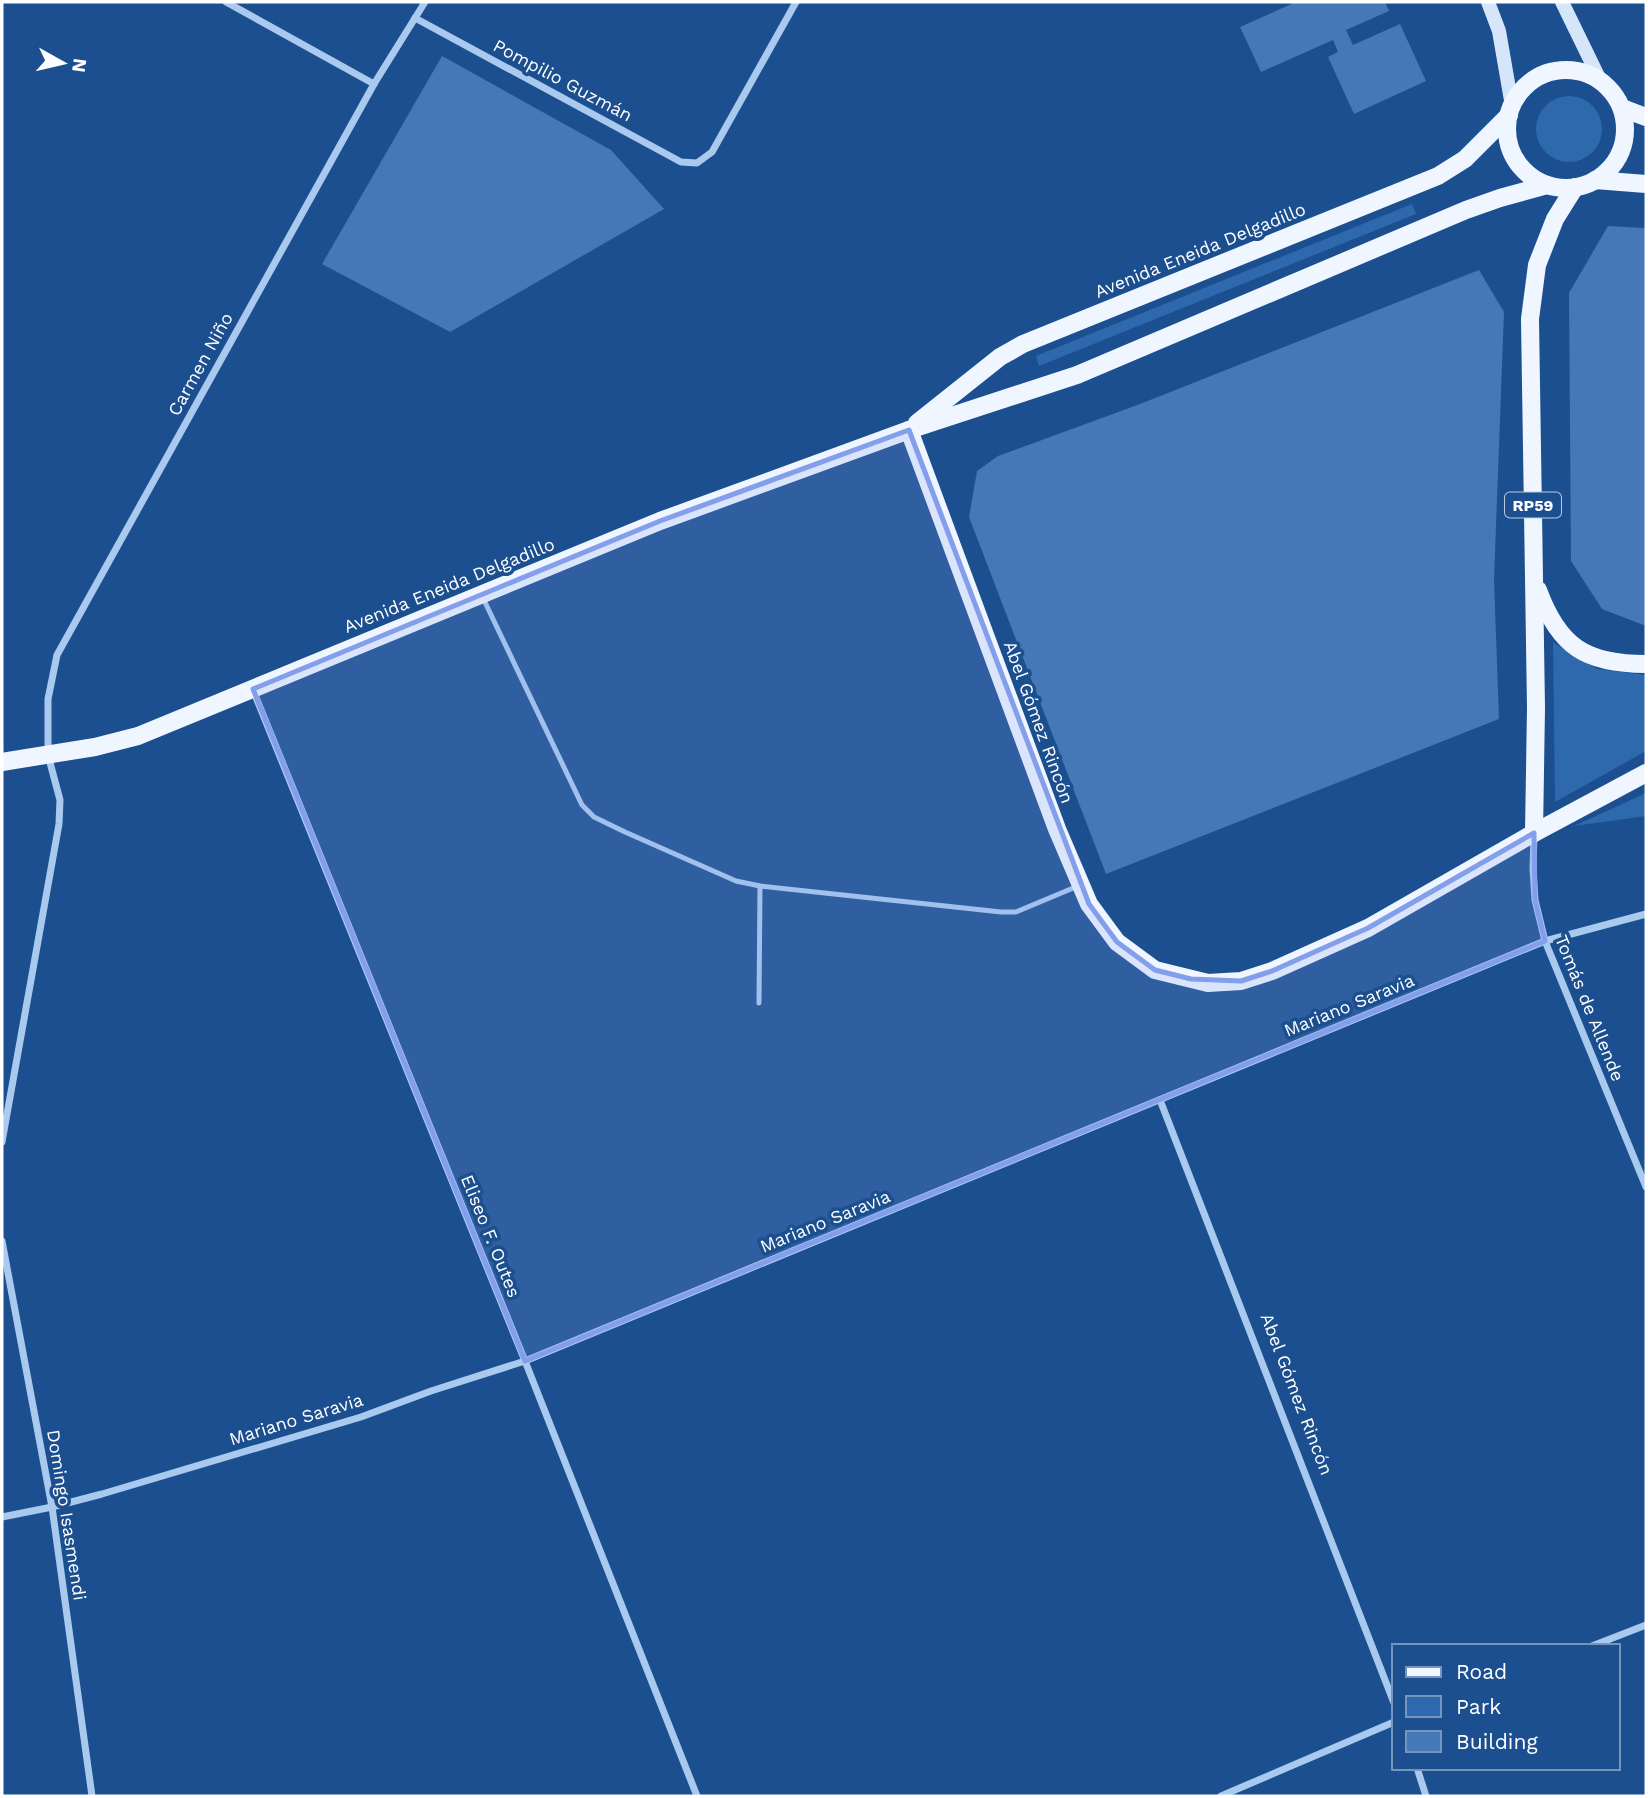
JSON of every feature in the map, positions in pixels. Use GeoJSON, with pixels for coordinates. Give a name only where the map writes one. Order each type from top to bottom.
{"type":"FeatureCollection","features":[{"type":"Feature","properties":{"kind":"main road"},"geometry":{"type":"LineString","coordinates":[[1488,2],[1499,31],[1511,111],[1509,137],[1515,157],[1523,169],[1547,185],[1586,185],[1608,170],[1624,141],[1622,108],[1613,92],[1600,80],[1584,72],[1567,69],[1534,79],[1521,91],[1511,111]]}},
{"type":"Feature","properties":{"kind":"main road"},"geometry":{"type":"LineString","coordinates":[[1562,2],[1600,80]]}},
{"type":"Feature","properties":{"kind":"main road"},"geometry":{"type":"LineString","coordinates":[[1622,108],[1646,117]]}},
{"type":"Feature","properties":{"kind":"main road","name":"Avenida Eneida Delgadillo"},"geometry":{"type":"LineString","coordinates":[[909,430],[1000,357],[1023,344],[1438,176],[1465,159],[1511,111]]}},
{"type":"Feature","properties":{"kind":"main road"},"geometry":{"type":"LineString","coordinates":[[1595,180],[1646,184]]}},
{"type":"Feature","properties":{"kind":"main road","name":"Avenida Eneida Delgadillo"},"geometry":{"type":"LineString","coordinates":[[2,762],[95,747],[138,736],[660,521],[909,430],[1077,375],[1466,210],[1547,185]]}},
{"type":"Feature","properties":{"kind":"main road","name":"RP59"},"geometry":{"type":"LineString","coordinates":[[1534,833],[1536,708],[1530,319],[1537,265],[1555,219],[1575,187]]}},
{"type":"Feature","properties":{"kind":"main road","name":"Abel Gómez Rincón"},"geometry":{"type":"LineString","coordinates":[[909,430],[1056,829],[1089,905],[1117,942],[1155,970],[1208,983],[1241,981],[1272,971],[1368,928],[1534,833],[1646,773]]}},
{"type":"Feature","properties":{"kind":"main road","name":"RP59"},"geometry":{"type":"LineString","coordinates":[[1534,580],[1545,609],[1560,634],[1576,649],[1597,658],[1628,664],[1646,664]]}},
{"type":"Feature","properties":{"kind":"street"},"geometry":{"type":"LineString","coordinates":[[226,2],[374,85]]}},
{"type":"Feature","properties":{"kind":"street","name":"Carmen Niño"},"geometry":{"type":"LineString","coordinates":[[48,755],[48,699],[57,655],[374,85],[425,2]]}},
{"type":"Feature","properties":{"kind":"street","name":"Pompilio Guzmán"},"geometry":{"type":"LineString","coordinates":[[415,18],[681,162],[697,163],[712,152],[796,2]]}},
{"type":"Feature","properties":{"kind":"street","name":"Eliseo F. Outes"},"geometry":{"type":"LineString","coordinates":[[253,690],[697,1796]]}},
{"type":"Feature","properties":{"kind":"street"},"geometry":{"type":"LineString","coordinates":[[2,1142],[5,1099],[59,824],[60,800],[48,755]]}},
{"type":"Feature","properties":{"kind":"street","name":"Tomás de Allende"},"geometry":{"type":"LineString","coordinates":[[1534,833],[1535,900],[1545,941],[1646,1187]]}},
{"type":"Feature","properties":{"kind":"street","name":"Mariano Saravia"},"geometry":{"type":"LineString","coordinates":[[2,1517],[52,1507],[361,1417],[431,1391],[525,1362],[1545,941],[1646,914]]}},
{"type":"Feature","properties":{"kind":"street","name":"Abel Gómez Rincón"},"geometry":{"type":"LineString","coordinates":[[1160,1100],[1392,1698]]}},
{"type":"Feature","properties":{"kind":"street","name":"Domingo Isasmendi"},"geometry":{"type":"LineString","coordinates":[[2,1241],[52,1507],[92,1796]]}},
{"type":"Feature","properties":{"kind":"street"},"geometry":{"type":"LineString","coordinates":[[1597,1644],[1646,1625]]}},
{"type":"Feature","properties":{"kind":"street"},"geometry":{"type":"LineString","coordinates":[[1221,1796],[1392,1723]]}},
{"type":"Feature","properties":{"kind":"street"},"geometry":{"type":"LineString","coordinates":[[1418,1770],[1426,1796]]}},
{"type":"Feature","properties":{"kind":"lane"},"geometry":{"type":"LineString","coordinates":[[481,594],[582,805],[594,817],[736,881],[760,886],[1016,912],[1081,885]]}},
{"type":"Feature","properties":{"kind":"lane"},"geometry":{"type":"LineString","coordinates":[[759,1003],[760,886]]}},
{"type":"Feature","properties":{"kind":"highlighted area"},"geometry":{"type":"Polygon","coordinates":[[[909,430],[1089,904],[1117,942],[1155,970],[1191,979],[1241,981],[1272,971],[1368,928],[1534,833],[1535,900],[1545,941],[525,1361],[253,689],[660,521],[909,430]]]}},
{"type":"Feature","properties":{"kind":"green space"},"geometry":{"type":"Polygon","coordinates":[[[1569,96],[1582,99],[1592,106],[1599,116],[1602,129],[1599,142],[1592,152],[1582,159],[1569,162],[1556,159],[1546,152],[1539,142],[1536,129],[1539,116],[1546,106],[1556,99],[1569,96]]]}},
{"type":"Feature","properties":{"kind":"green space"},"geometry":{"type":"Polygon","coordinates":[[[1412,204],[1416,214],[1039,366],[1036,356],[1412,204]]]}},
{"type":"Feature","properties":{"kind":"green space"},"geometry":{"type":"Polygon","coordinates":[[[1553,642],[1597,669],[1646,675],[1646,751],[1555,802],[1553,642]]]}},
{"type":"Feature","properties":{"kind":"green space"},"geometry":{"type":"Polygon","coordinates":[[[1646,793],[1646,816],[1574,826],[1646,793]]]}},
{"type":"Feature","properties":{"kind":"building"},"geometry":{"type":"Polygon","coordinates":[[[1296,2],[1385,2],[1389,11],[1346,30],[1353,45],[1400,24],[1426,81],[1354,114],[1328,57],[1338,52],[1333,40],[1261,72],[1240,27],[1296,2]]]}},
{"type":"Feature","properties":{"kind":"building"},"geometry":{"type":"Polygon","coordinates":[[[442,56],[611,150],[664,209],[450,332],[322,264],[442,56]]]}},
{"type":"Feature","properties":{"kind":"building"},"geometry":{"type":"Polygon","coordinates":[[[1608,226],[1646,228],[1646,626],[1602,609],[1571,561],[1569,293],[1608,226]]]}},
{"type":"Feature","properties":{"kind":"building"},"geometry":{"type":"Polygon","coordinates":[[[1479,270],[1504,312],[1494,580],[1499,719],[1106,874],[969,517],[977,471],[998,456],[1140,404],[1479,270]]]}}]}
